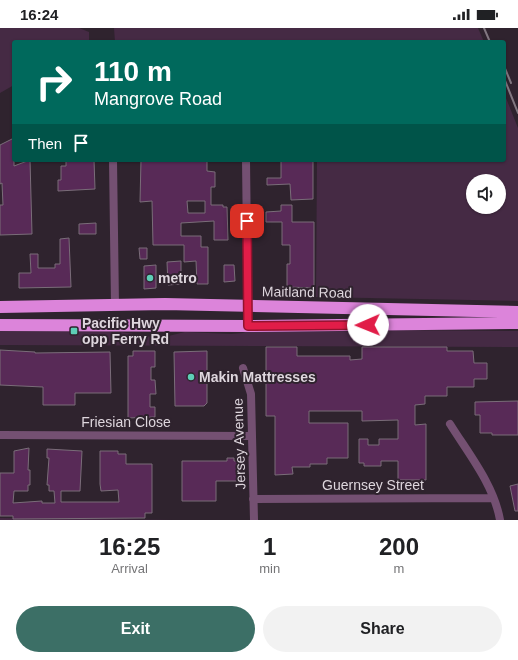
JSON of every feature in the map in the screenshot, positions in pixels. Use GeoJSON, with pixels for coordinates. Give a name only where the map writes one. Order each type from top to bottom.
{"type":"FeatureCollection","features":[{"type":"Feature","properties":{"kind":"highway","name":"Maitland Road"},"geometry":{"type":"LineString","coordinates":[[0,307],[248,305],[518,312]]}},
{"type":"Feature","properties":{"kind":"highway"},"geometry":{"type":"LineString","coordinates":[[0,325],[248,326],[518,323]]}},
{"type":"Feature","properties":{"kind":"street"},"geometry":{"type":"LineString","coordinates":[[113,162],[115,305]]}},
{"type":"Feature","properties":{"kind":"street"},"geometry":{"type":"LineString","coordinates":[[246,162],[248,326]]}},
{"type":"Feature","properties":{"kind":"street","name":"Jersey Avenue"},"geometry":{"type":"LineString","coordinates":[[243,368],[251,394],[254,520]]}},
{"type":"Feature","properties":{"kind":"street"},"geometry":{"type":"LineString","coordinates":[[450,424],[485,481],[493,498],[500,520]]}},
{"type":"Feature","properties":{"kind":"street","name":"Friesian Close"},"geometry":{"type":"LineString","coordinates":[[0,435],[251,436]]}},
{"type":"Feature","properties":{"kind":"street","name":"Guernsey Street"},"geometry":{"type":"LineString","coordinates":[[253,499],[493,498]]}},
{"type":"Feature","properties":{"kind":"shaded area"},"geometry":{"type":"Polygon","coordinates":[[[0,28],[79,28],[89,32],[89,40],[12,40],[12,86],[0,93],[0,28]]]}},
{"type":"Feature","properties":{"kind":"shaded area"},"geometry":{"type":"Polygon","coordinates":[[[114,28],[478,28],[483,40],[115,40],[114,28]]]}},
{"type":"Feature","properties":{"kind":"shaded area"},"geometry":{"type":"Polygon","coordinates":[[[506,98],[518,128],[518,301],[316,297],[317,162],[506,162],[506,98]]]}},
{"type":"Feature","properties":{"kind":"shaded area"},"geometry":{"type":"Polygon","coordinates":[[[0,329],[78,329],[121,332],[160,338],[185,332],[231,334],[243,333],[253,329],[518,331],[518,347],[0,345],[0,329]]]}},
{"type":"Feature","properties":{"kind":"shaded area"},"geometry":{"type":"Polygon","coordinates":[[[0,518],[173,520],[0,520],[0,518]]]}},
{"type":"Feature","properties":{"kind":"building"},"geometry":{"type":"Polygon","coordinates":[[[12,139],[12,162],[14,162],[14,166],[25,162],[30,162],[32,234],[0,235],[0,205],[3,205],[2,183],[0,184],[0,145],[12,139]]]}},
{"type":"Feature","properties":{"kind":"building"},"geometry":{"type":"Polygon","coordinates":[[[66,162],[94,162],[95,189],[58,191],[58,180],[61,180],[61,166],[66,166],[66,162]]]}},
{"type":"Feature","properties":{"kind":"building"},"geometry":{"type":"Polygon","coordinates":[[[141,162],[207,162],[207,171],[215,172],[215,187],[211,187],[211,205],[223,205],[223,207],[227,207],[228,240],[214,240],[214,221],[181,223],[181,236],[201,236],[201,247],[208,247],[208,284],[197,284],[196,261],[184,262],[184,245],[153,245],[152,201],[140,202],[141,162]],[[187,201],[188,213],[205,213],[205,201],[187,201]]]}},
{"type":"Feature","properties":{"kind":"building"},"geometry":{"type":"Polygon","coordinates":[[[281,162],[313,162],[313,199],[291,200],[290,184],[267,185],[267,178],[281,178],[281,162]]]}},
{"type":"Feature","properties":{"kind":"building"},"geometry":{"type":"Polygon","coordinates":[[[281,205],[292,205],[292,222],[314,222],[314,288],[287,287],[287,264],[290,264],[290,245],[282,245],[282,222],[266,222],[266,212],[281,211],[281,205]]]}},
{"type":"Feature","properties":{"kind":"building"},"geometry":{"type":"Polygon","coordinates":[[[96,223],[96,234],[79,234],[79,224],[96,223]]]}},
{"type":"Feature","properties":{"kind":"building"},"geometry":{"type":"Polygon","coordinates":[[[69,238],[71,287],[19,288],[19,273],[31,273],[30,254],[38,254],[38,268],[55,268],[55,264],[60,264],[60,239],[69,238]]]}},
{"type":"Feature","properties":{"kind":"building"},"geometry":{"type":"Polygon","coordinates":[[[139,248],[147,248],[147,259],[140,259],[139,248]]]}},
{"type":"Feature","properties":{"kind":"building"},"geometry":{"type":"Polygon","coordinates":[[[181,261],[181,284],[168,285],[167,262],[181,261]]]}},
{"type":"Feature","properties":{"kind":"building","name":"metro"},"geometry":{"type":"Polygon","coordinates":[[[156,265],[156,288],[144,289],[144,266],[156,265]]]}},
{"type":"Feature","properties":{"kind":"building"},"geometry":{"type":"Polygon","coordinates":[[[224,265],[234,265],[235,281],[224,282],[224,265]]]}},
{"type":"Feature","properties":{"kind":"building"},"geometry":{"type":"Polygon","coordinates":[[[266,347],[297,347],[297,356],[350,356],[350,360],[362,359],[362,347],[447,347],[447,351],[473,351],[474,363],[487,363],[487,379],[474,379],[474,387],[447,387],[447,396],[425,396],[425,404],[415,405],[415,425],[426,424],[426,480],[398,480],[398,461],[381,461],[381,466],[364,466],[364,463],[359,463],[359,439],[368,439],[368,445],[379,445],[379,439],[398,439],[398,420],[362,421],[362,411],[309,411],[309,423],[348,423],[348,458],[327,458],[327,464],[310,464],[310,467],[292,467],[293,474],[275,475],[275,416],[266,416],[266,347]]]}},
{"type":"Feature","properties":{"kind":"building"},"geometry":{"type":"Polygon","coordinates":[[[0,350],[35,353],[110,352],[111,393],[75,393],[75,405],[43,405],[43,387],[0,385],[0,350]]]}},
{"type":"Feature","properties":{"kind":"building"},"geometry":{"type":"Polygon","coordinates":[[[133,351],[155,351],[155,367],[151,367],[151,380],[155,380],[156,394],[150,394],[150,407],[155,407],[155,417],[128,418],[128,356],[133,356],[133,351]]]}},
{"type":"Feature","properties":{"kind":"building","name":"Makin Mattresses"},"geometry":{"type":"Polygon","coordinates":[[[207,351],[207,403],[204,406],[175,406],[174,352],[207,351]]]}},
{"type":"Feature","properties":{"kind":"building"},"geometry":{"type":"Polygon","coordinates":[[[518,401],[518,435],[492,435],[492,433],[480,433],[480,415],[475,415],[475,402],[518,401]]]}},
{"type":"Feature","properties":{"kind":"building"},"geometry":{"type":"Polygon","coordinates":[[[29,448],[28,470],[30,470],[30,485],[28,485],[28,491],[14,491],[13,503],[42,501],[42,503],[55,503],[54,491],[49,491],[49,485],[47,485],[49,458],[47,458],[47,449],[82,451],[80,491],[61,491],[61,502],[119,502],[118,490],[101,491],[100,484],[100,451],[118,451],[118,454],[126,454],[126,464],[152,464],[152,513],[145,513],[145,518],[13,519],[13,516],[0,516],[0,473],[14,473],[14,451],[29,448]]]}},
{"type":"Feature","properties":{"kind":"building"},"geometry":{"type":"Polygon","coordinates":[[[227,458],[234,458],[234,461],[238,461],[238,481],[216,481],[216,501],[182,501],[182,461],[227,461],[227,458]]]}},
{"type":"Feature","properties":{"kind":"building"},"geometry":{"type":"Polygon","coordinates":[[[518,484],[518,511],[515,511],[510,486],[518,484]]]}},
{"type":"Feature","properties":{"kind":"railway"},"geometry":{"type":"LineString","coordinates":[[484,28],[489,40]]}},
{"type":"Feature","properties":{"kind":"railway"},"geometry":{"type":"LineString","coordinates":[[506,71],[511,83]]}},
{"type":"Feature","properties":{"kind":"railway"},"geometry":{"type":"LineString","coordinates":[[506,83],[518,113]]}},
{"type":"Feature","properties":{"kind":"place","name":"metro"},"geometry":{"type":"Point","coordinates":[150,278]}},
{"type":"Feature","properties":{"kind":"place","name":"Pacific Hwy opp Ferry Rd"},"geometry":{"type":"Point","coordinates":[74,331]}},
{"type":"Feature","properties":{"kind":"place","name":"Makin Mattresses"},"geometry":{"type":"Point","coordinates":[191,377]}},
{"type":"Feature","properties":{"kind":"route"},"geometry":{"type":"LineString","coordinates":[[247,221],[248,326],[368,325]]}}]}
